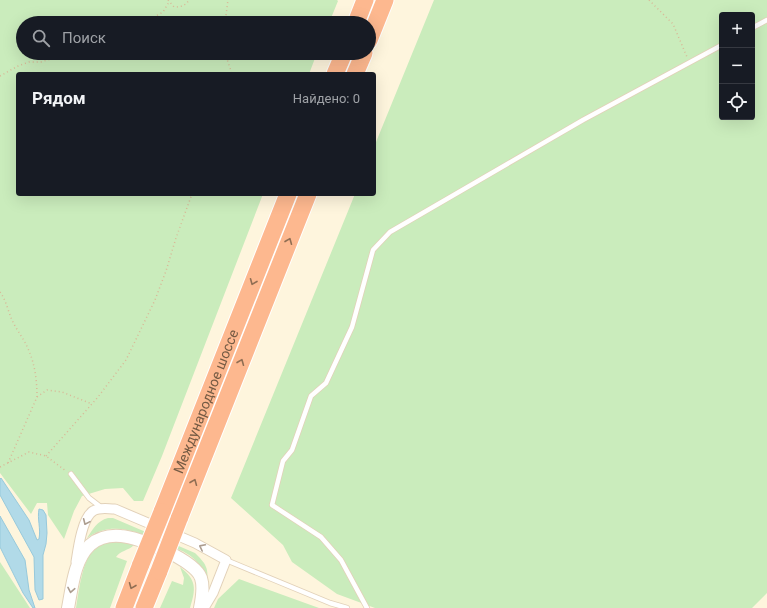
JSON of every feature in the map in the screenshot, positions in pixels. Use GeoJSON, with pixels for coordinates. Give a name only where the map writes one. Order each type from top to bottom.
{"type":"FeatureCollection","features":[{"type":"Feature","properties":{"kind":"highway"},"geometry":{"type":"LineString","coordinates":[[359,16],[365,0]]}},
{"type":"Feature","properties":{"kind":"highway"},"geometry":{"type":"LineString","coordinates":[[376,22],[385,0]]}},
{"type":"Feature","properties":{"kind":"highway"},"geometry":{"type":"LineString","coordinates":[[337,72],[341,60]]}},
{"type":"Feature","properties":{"kind":"highway"},"geometry":{"type":"LineString","coordinates":[[356,72],[361,60]]}},
{"type":"Feature","properties":{"kind":"highway","name":"Международное шоссе"},"geometry":{"type":"LineString","coordinates":[[124,608],[287,196]]}},
{"type":"Feature","properties":{"kind":"highway","name":"Международное шоссе"},"geometry":{"type":"LineString","coordinates":[[144,608],[307,196]]}},
{"type":"Feature","properties":{"kind":"street"},"geometry":{"type":"LineString","coordinates":[[68,608],[78,547],[86,520],[92,512],[102,508],[115,509],[195,543],[226,560],[213,593],[204,608]]}},
{"type":"Feature","properties":{"kind":"street"},"geometry":{"type":"LineString","coordinates":[[75,571],[89,546],[99,539],[111,536],[137,538],[183,559],[195,568],[201,577],[203,587],[200,608]]}},
{"type":"Feature","properties":{"kind":"lane"},"geometry":{"type":"LineString","coordinates":[[755,26],[767,20]]}},
{"type":"Feature","properties":{"kind":"lane"},"geometry":{"type":"LineString","coordinates":[[367,608],[341,560],[321,537],[272,505],[283,461],[292,450],[311,396],[326,383],[352,327],[373,250],[390,232],[583,120],[719,47]]}},
{"type":"Feature","properties":{"kind":"lane"},"geometry":{"type":"LineString","coordinates":[[71,474],[90,498],[102,508]]}},
{"type":"Feature","properties":{"kind":"lane"},"geometry":{"type":"LineString","coordinates":[[226,560],[330,603],[346,608]]}},
{"type":"Feature","properties":{"kind":"path"},"geometry":{"type":"LineString","coordinates":[[156,16],[163,12],[169,1],[174,7],[180,7],[185,5],[189,0]]}},
{"type":"Feature","properties":{"kind":"path"},"geometry":{"type":"LineString","coordinates":[[226,16],[228,0]]}},
{"type":"Feature","properties":{"kind":"path"},"geometry":{"type":"LineString","coordinates":[[649,0],[673,24],[690,62]]}},
{"type":"Feature","properties":{"kind":"path"},"geometry":{"type":"LineString","coordinates":[[0,76],[29,62],[41,62],[47,60]]}},
{"type":"Feature","properties":{"kind":"path"},"geometry":{"type":"LineString","coordinates":[[227,60],[231,72]]}},
{"type":"Feature","properties":{"kind":"path"},"geometry":{"type":"LineString","coordinates":[[46,456],[92,404],[126,360],[152,306],[166,271],[191,196]]}},
{"type":"Feature","properties":{"kind":"path"},"geometry":{"type":"LineString","coordinates":[[0,292],[4,296],[12,319],[29,351],[36,373],[37,397],[8,463]]}},
{"type":"Feature","properties":{"kind":"path"},"geometry":{"type":"LineString","coordinates":[[37,397],[47,390],[62,392],[92,404]]}},
{"type":"Feature","properties":{"kind":"path"},"geometry":{"type":"LineString","coordinates":[[0,467],[29,452],[46,456],[71,474]]}},
{"type":"Feature","properties":{"kind":"green space"},"geometry":{"type":"Polygon","coordinates":[[[0,0],[337,0],[338,1],[332,16],[16,16],[16,60],[314,60],[310,72],[16,72],[16,196],[262,196],[162,456],[143,501],[134,501],[123,488],[105,489],[82,496],[74,511],[64,539],[48,515],[47,503],[37,503],[31,514],[0,473],[0,0]]]}},
{"type":"Feature","properties":{"kind":"green space"},"geometry":{"type":"Polygon","coordinates":[[[434,0],[767,0],[767,593],[752,608],[375,608],[337,594],[292,562],[283,545],[231,498],[354,196],[376,196],[376,142],[434,0]]]}},
{"type":"Feature","properties":{"kind":"green space"},"geometry":{"type":"Polygon","coordinates":[[[108,518],[113,518],[195,553],[206,566],[207,582],[200,566],[190,556],[180,550],[136,532],[107,529],[97,532],[87,538],[98,523],[108,518]]]}},
{"type":"Feature","properties":{"kind":"green space"},"geometry":{"type":"Polygon","coordinates":[[[123,541],[134,545],[116,557],[127,561],[110,608],[76,608],[80,582],[90,553],[95,546],[101,542],[123,541]]]}},
{"type":"Feature","properties":{"kind":"green space"},"geometry":{"type":"Polygon","coordinates":[[[0,562],[30,608],[0,608],[0,562]]]}},
{"type":"Feature","properties":{"kind":"green space"},"geometry":{"type":"Polygon","coordinates":[[[180,567],[190,576],[194,585],[190,608],[160,608],[172,581],[183,585],[184,578],[180,567]]]}},
{"type":"Feature","properties":{"kind":"green space"},"geometry":{"type":"Polygon","coordinates":[[[239,579],[319,608],[214,608],[218,599],[239,579]]]}},
{"type":"Feature","properties":{"kind":"water"},"geometry":{"type":"Polygon","coordinates":[[[1,478],[29,520],[37,540],[39,539],[39,509],[43,510],[46,515],[47,533],[43,555],[43,599],[39,600],[35,590],[34,557],[0,495],[1,478]]]}},
{"type":"Feature","properties":{"kind":"water"},"geometry":{"type":"Polygon","coordinates":[[[0,516],[25,560],[29,590],[35,608],[33,608],[23,593],[0,547],[0,516]]]}}]}
